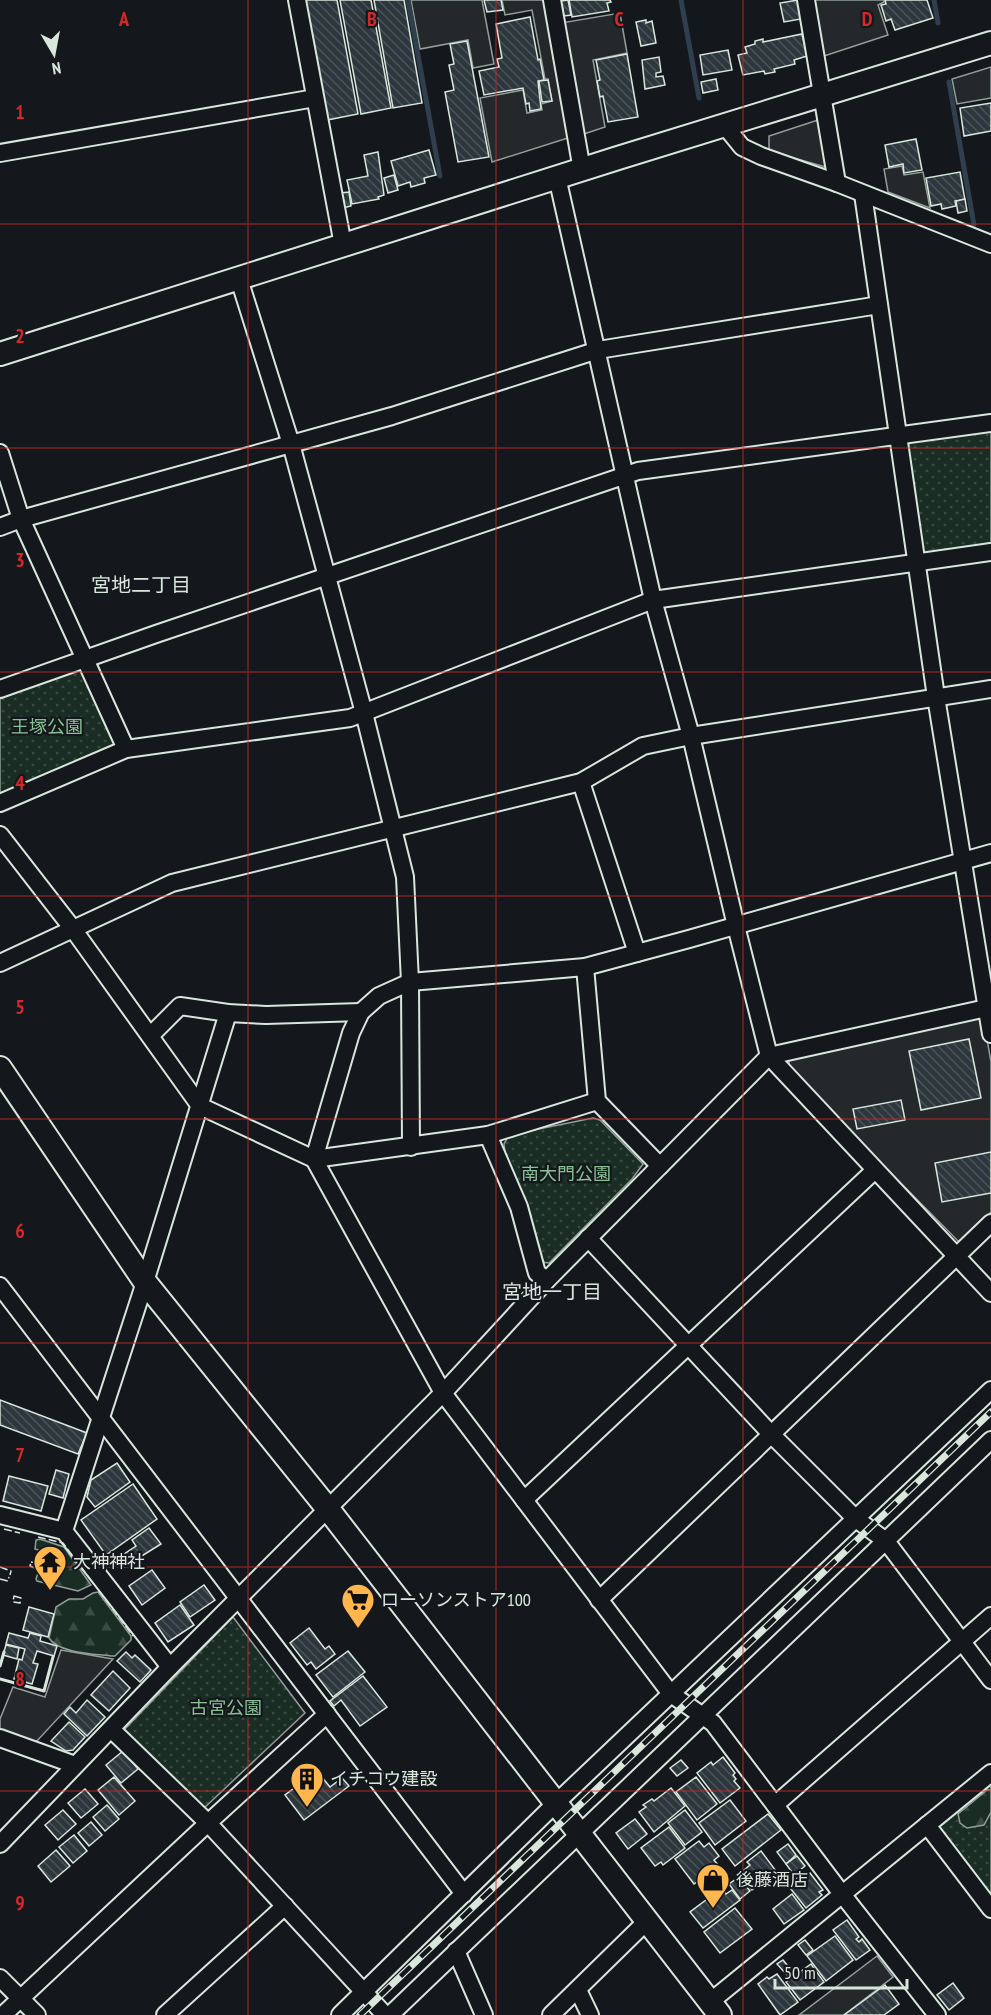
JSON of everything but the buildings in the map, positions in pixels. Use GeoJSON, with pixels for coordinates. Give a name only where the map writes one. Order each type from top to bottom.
{"type":"FeatureCollection","features":[{"type":"Feature","properties":{"kind":"street"},"geometry":{"type":"LineString","coordinates":[[297,0],[343,245]]}},
{"type":"Feature","properties":{"kind":"street"},"geometry":{"type":"LineString","coordinates":[[552,0],[582,170]]}},
{"type":"Feature","properties":{"kind":"street"},"geometry":{"type":"LineString","coordinates":[[806,0],[837,183]]}},
{"type":"Feature","properties":{"kind":"street"},"geometry":{"type":"LineString","coordinates":[[0,354],[557,177],[991,43]]}},
{"type":"Feature","properties":{"kind":"street"},"geometry":{"type":"LineString","coordinates":[[0,153],[315,98]]}},
{"type":"Feature","properties":{"kind":"street"},"geometry":{"type":"LineString","coordinates":[[725,126],[742,147],[761,156],[837,183],[991,244]]}},
{"type":"Feature","properties":{"kind":"street"},"geometry":{"type":"LineString","coordinates":[[557,177],[627,476],[653,600],[691,736],[769,1056],[991,1293]]}},
{"type":"Feature","properties":{"kind":"street"},"geometry":{"type":"LineString","coordinates":[[863,194],[936,697],[989,1008],[991,1034]]}},
{"type":"Feature","properties":{"kind":"street"},"geometry":{"type":"LineString","coordinates":[[239,279],[291,444],[364,712],[405,877],[410,982],[411,1147]]}},
{"type":"Feature","properties":{"kind":"street"},"geometry":{"type":"LineString","coordinates":[[0,527],[21,519],[392,416],[597,350],[879,305]]}},
{"type":"Feature","properties":{"kind":"street"},"geometry":{"type":"LineString","coordinates":[[0,689],[638,471],[991,423]]}},
{"type":"Feature","properties":{"kind":"street"},"geometry":{"type":"LineString","coordinates":[[0,453],[21,519],[126,749]]}},
{"type":"Feature","properties":{"kind":"street"},"geometry":{"type":"LineString","coordinates":[[0,803],[126,749],[350,718],[653,600],[991,552]]}},
{"type":"Feature","properties":{"kind":"street"},"geometry":{"type":"LineString","coordinates":[[0,963],[172,883],[581,782],[643,746],[691,736],[991,689]]}},
{"type":"Feature","properties":{"kind":"street"},"geometry":{"type":"LineString","coordinates":[[581,782],[637,953]]}},
{"type":"Feature","properties":{"kind":"street"},"geometry":{"type":"LineString","coordinates":[[0,835],[73,929],[200,1106],[314,1159],[488,1135],[597,1101]]}},
{"type":"Feature","properties":{"kind":"street"},"geometry":{"type":"LineString","coordinates":[[937,2015],[713,1723],[671,1695],[443,1393],[314,1159],[351,1032],[361,1012],[379,996],[410,982],[585,967],[991,853]]}},
{"type":"Feature","properties":{"kind":"street"},"geometry":{"type":"LineString","coordinates":[[585,967],[597,1101],[660,1166]]}},
{"type":"Feature","properties":{"kind":"street"},"geometry":{"type":"LineString","coordinates":[[151,1035],[180,1006],[228,1013],[266,1015],[361,1012]]}},
{"type":"Feature","properties":{"kind":"street"},"geometry":{"type":"LineString","coordinates":[[0,1844],[170,1667],[443,1393],[547,1280],[769,1056],[989,1008]]}},
{"type":"Feature","properties":{"kind":"street"},"geometry":{"type":"LineString","coordinates":[[64,1531],[146,1282],[156,1242],[228,1013]]}},
{"type":"Feature","properties":{"kind":"street"},"geometry":{"type":"LineString","coordinates":[[0,1068],[146,1282],[328,1509],[715,2008],[842,1894],[991,1773]]}},
{"type":"Feature","properties":{"kind":"street"},"geometry":{"type":"LineString","coordinates":[[488,1135],[519,1207],[537,1273],[547,1280]]}},
{"type":"Feature","properties":{"kind":"street"},"geometry":{"type":"LineString","coordinates":[[524,1500],[874,1170]]}},
{"type":"Feature","properties":{"kind":"street"},"geometry":{"type":"LineString","coordinates":[[599,1600],[991,1223]]}},
{"type":"Feature","properties":{"kind":"street"},"geometry":{"type":"LineString","coordinates":[[588,1238],[771,1434],[856,1519],[886,1541],[991,1680]]}},
{"type":"Feature","properties":{"kind":"street"},"geometry":{"type":"LineString","coordinates":[[0,1286],[464,1894]]}},
{"type":"Feature","properties":{"kind":"street"},"geometry":{"type":"LineString","coordinates":[[340,2015],[557,1802],[991,1390]]}},
{"type":"Feature","properties":{"kind":"street"},"geometry":{"type":"LineString","coordinates":[[390,2015],[991,1440]]}},
{"type":"Feature","properties":{"kind":"street"},"geometry":{"type":"LineString","coordinates":[[0,1515],[64,1531],[170,1667]]}},
{"type":"Feature","properties":{"kind":"street"},"geometry":{"type":"LineString","coordinates":[[775,1805],[991,1616]]}},
{"type":"Feature","properties":{"kind":"street"},"geometry":{"type":"LineString","coordinates":[[3,2015],[327,1714]]}},
{"type":"Feature","properties":{"kind":"street"},"geometry":{"type":"LineString","coordinates":[[111,1729],[208,1823],[385,2015]]}},
{"type":"Feature","properties":{"kind":"street"},"geometry":{"type":"LineString","coordinates":[[0,1738],[75,1765]]}},
{"type":"Feature","properties":{"kind":"street"},"geometry":{"type":"LineString","coordinates":[[927,1825],[991,1909]]}},
{"type":"Feature","properties":{"kind":"street"},"geometry":{"type":"LineString","coordinates":[[165,2015],[285,1906]]}},
{"type":"Feature","properties":{"kind":"street"},"geometry":{"type":"LineString","coordinates":[[551,2015],[647,1922]]}},
{"type":"Feature","properties":{"kind":"street"},"geometry":{"type":"LineString","coordinates":[[456,1951],[484,2015]]}},
{"type":"Feature","properties":{"kind":"street"},"geometry":{"type":"LineString","coordinates":[[0,1978],[37,2015]]}},
{"type":"Feature","properties":{"kind":"street"},"geometry":{"type":"LineString","coordinates":[[578,1990],[591,2015]]}},
{"type":"Feature","properties":{"kind":"green space"},"geometry":{"type":"Polygon","coordinates":[[[991,428],[991,548],[921,556],[904,439],[991,428]]]}},
{"type":"Feature","properties":{"kind":"green space","name":"王塚公園"},"geometry":{"type":"Polygon","coordinates":[[[82,665],[118,747],[0,798],[0,695],[82,665]]]}},
{"type":"Feature","properties":{"kind":"green space","name":"南大門公園"},"geometry":{"type":"Polygon","coordinates":[[[593,1118],[600,1120],[643,1164],[632,1179],[549,1263],[541,1262],[504,1144],[509,1135],[593,1118]]]}},
{"type":"Feature","properties":{"kind":"green space"},"geometry":{"type":"Polygon","coordinates":[[[40,1539],[64,1547],[91,1585],[78,1591],[37,1581],[45,1552],[35,1549],[36,1540],[40,1539]]]}},
{"type":"Feature","properties":{"kind":"green space"},"geometry":{"type":"Polygon","coordinates":[[[98,1592],[131,1636],[131,1640],[115,1656],[77,1652],[54,1643],[49,1638],[56,1607],[69,1599],[83,1599],[98,1592]]]}},
{"type":"Feature","properties":{"kind":"green space","name":"古宮公園"},"geometry":{"type":"Polygon","coordinates":[[[233,1617],[305,1713],[202,1810],[124,1730],[233,1617]]]}},
{"type":"Feature","properties":{"kind":"green space"},"geometry":{"type":"Polygon","coordinates":[[[991,1777],[991,1904],[931,1825],[991,1777]]]}},
{"type":"Feature","properties":{"kind":"green space"},"geometry":{"type":"Polygon","coordinates":[[[987,1790],[991,1790],[991,1812],[984,1825],[967,1828],[960,1823],[958,1814],[987,1790]]]}},
{"type":"Feature","properties":{"kind":"shaded area"},"geometry":{"type":"Polygon","coordinates":[[[411,0],[482,0],[494,64],[473,68],[468,40],[420,49],[411,0]]]}},
{"type":"Feature","properties":{"kind":"shaded area"},"geometry":{"type":"Polygon","coordinates":[[[502,0],[546,0],[571,137],[492,162],[480,98],[523,90],[527,113],[542,110],[541,104],[552,101],[548,79],[545,79],[532,10],[505,15],[502,0]]]}},
{"type":"Feature","properties":{"kind":"shaded area"},"geometry":{"type":"Polygon","coordinates":[[[811,0],[884,0],[878,5],[888,35],[821,57],[811,0]]]}},
{"type":"Feature","properties":{"kind":"shaded area"},"geometry":{"type":"Polygon","coordinates":[[[620,13],[627,53],[593,60],[605,127],[581,135],[561,23],[620,13]]]}},
{"type":"Feature","properties":{"kind":"shaded area"},"geometry":{"type":"Polygon","coordinates":[[[991,67],[991,98],[957,104],[952,79],[991,67]]]}},
{"type":"Feature","properties":{"kind":"shaded area"},"geometry":{"type":"Polygon","coordinates":[[[821,119],[829,168],[769,151],[769,136],[821,119]]]}},
{"type":"Feature","properties":{"kind":"shaded area"},"geometry":{"type":"Polygon","coordinates":[[[902,166],[904,175],[923,172],[930,208],[888,192],[884,169],[902,166]]]}},
{"type":"Feature","properties":{"kind":"shaded area"},"geometry":{"type":"Polygon","coordinates":[[[975,1015],[984,1022],[991,1062],[991,1212],[959,1242],[788,1069],[790,1057],[975,1015]]]}},
{"type":"Feature","properties":{"kind":"shaded area"},"geometry":{"type":"Polygon","coordinates":[[[61,1650],[113,1659],[36,1742],[0,1729],[0,1719],[13,1687],[45,1697],[61,1650]]]}},
{"type":"Feature","properties":{"kind":"shaded area"},"geometry":{"type":"Polygon","coordinates":[[[877,1956],[893,1977],[844,2015],[799,2015],[877,1956]]]}},
{"type":"Feature","properties":{"kind":"waterway"},"geometry":{"type":"LineString","coordinates":[[408,0],[440,176]]}},
{"type":"Feature","properties":{"kind":"waterway"},"geometry":{"type":"LineString","coordinates":[[681,0],[699,98]]}},
{"type":"Feature","properties":{"kind":"waterway"},"geometry":{"type":"LineString","coordinates":[[934,0],[938,23]]}},
{"type":"Feature","properties":{"kind":"waterway"},"geometry":{"type":"LineString","coordinates":[[949,82],[974,225]]}},
{"type":"Feature","properties":{"kind":"railway"},"geometry":{"type":"LineString","coordinates":[[360,2015],[991,1412]]}},
{"type":"Feature","properties":{"kind":"fence"},"geometry":{"type":"LineString","coordinates":[[4,1529],[20,1533]]}},
{"type":"Feature","properties":{"kind":"fence"},"geometry":{"type":"LineString","coordinates":[[38,1537],[63,1543],[93,1583]]}},
{"type":"Feature","properties":{"kind":"fence"},"geometry":{"type":"LineString","coordinates":[[31,1562],[37,1563],[35,1568],[30,1566],[31,1562]]}},
{"type":"Feature","properties":{"kind":"fence"},"geometry":{"type":"LineString","coordinates":[[0,1567],[11,1571],[10,1575]]}},
{"type":"Feature","properties":{"kind":"fence"},"geometry":{"type":"LineString","coordinates":[[0,1579],[8,1581],[9,1577]]}},
{"type":"Feature","properties":{"kind":"fence"},"geometry":{"type":"LineString","coordinates":[[99,1591],[133,1636]]}},
{"type":"Feature","properties":{"kind":"fence"},"geometry":{"type":"LineString","coordinates":[[14,1596],[21,1598],[20,1603],[13,1602],[14,1596]]}},
{"type":"Feature","properties":{"kind":"wall"},"geometry":{"type":"LineString","coordinates":[[0,1666],[4,1652]]}},
{"type":"Feature","properties":{"kind":"wall"},"geometry":{"type":"LineString","coordinates":[[0,1679],[44,1691],[53,1657]]}},
{"type":"Feature","properties":{"kind":"place","name":"大神神社"},"geometry":{"type":"Point","coordinates":[50,1591]}},
{"type":"Feature","properties":{"kind":"place","name":"ローソンストア100"},"geometry":{"type":"Point","coordinates":[358,1629]}},
{"type":"Feature","properties":{"kind":"place","name":"イチコウ建設"},"geometry":{"type":"Point","coordinates":[307,1808]}},
{"type":"Feature","properties":{"kind":"place","name":"後藤酒店"},"geometry":{"type":"Point","coordinates":[713,1909]}},
{"type":"Feature","properties":{"kind":"district","name":"宮地二丁目"},"geometry":{"type":"Point","coordinates":[141,585]}},
{"type":"Feature","properties":{"kind":"district","name":"宮地一丁目"},"geometry":{"type":"Point","coordinates":[552,1292]}}]}
